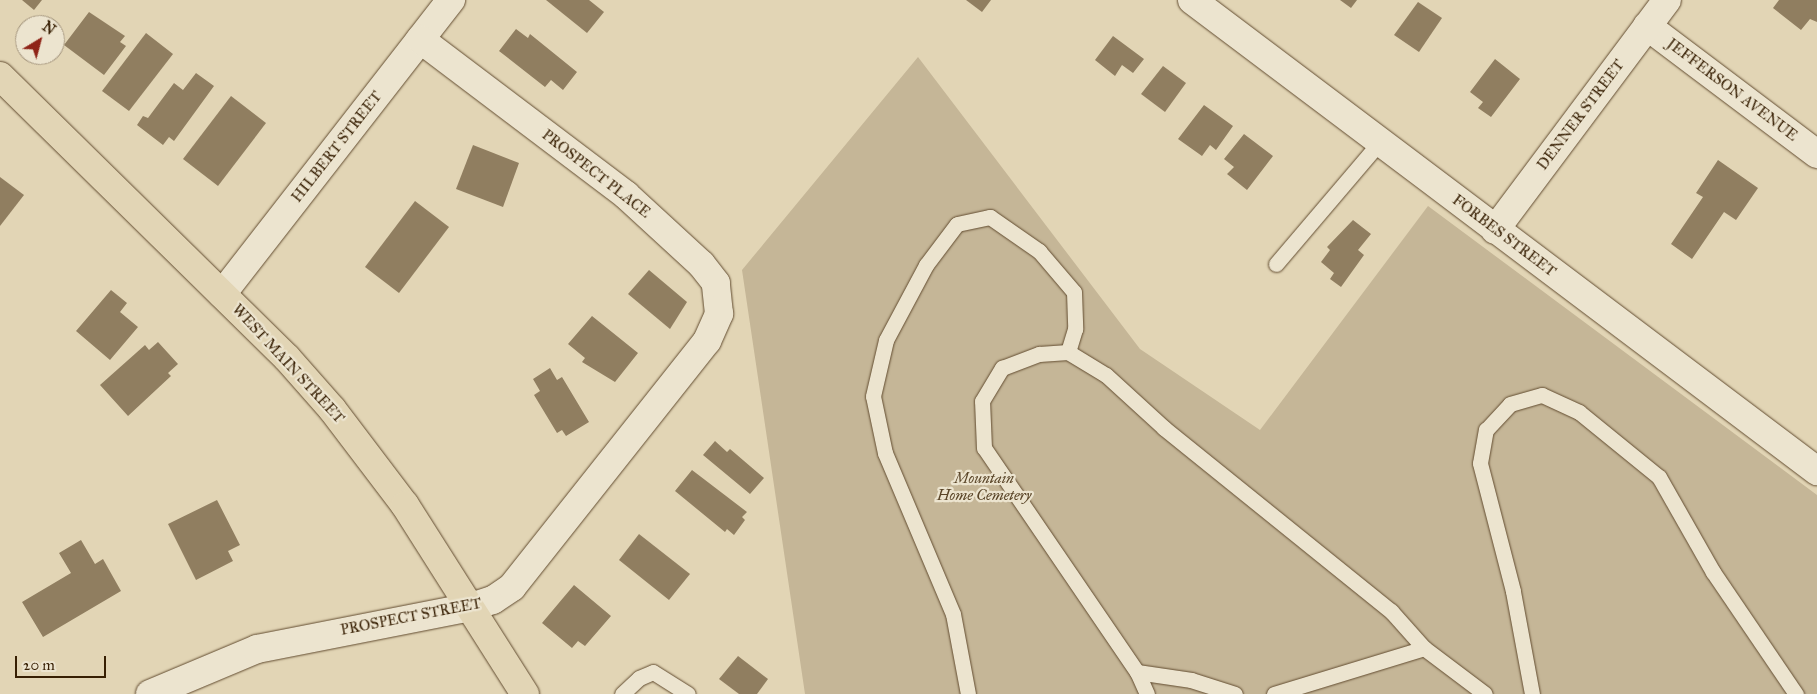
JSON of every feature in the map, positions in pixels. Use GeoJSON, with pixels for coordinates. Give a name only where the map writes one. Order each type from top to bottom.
{"type":"FeatureCollection","features":[{"type":"Feature","properties":{"kind":"main road","name":"WEST MAIN STREET"},"geometry":{"type":"LineString","coordinates":[[0,76],[287,358],[369,456],[471,608],[524,694]]}},
{"type":"Feature","properties":{"kind":"street","name":"HILBERT STREET"},"geometry":{"type":"LineString","coordinates":[[222,294],[451,0]]}},
{"type":"Feature","properties":{"kind":"street","name":"FORBES STREET"},"geometry":{"type":"LineString","coordinates":[[1192,0],[1817,471]]}},
{"type":"Feature","properties":{"kind":"street","name":"DENNER STREET"},"geometry":{"type":"LineString","coordinates":[[1495,230],[1666,0]]}},
{"type":"Feature","properties":{"kind":"street","name":"JEFFERSON AVENUE"},"geometry":{"type":"LineString","coordinates":[[1647,26],[1817,154]]}},
{"type":"Feature","properties":{"kind":"street","name":"PROSPECT PLACE"},"geometry":{"type":"LineString","coordinates":[[420,40],[626,195],[701,264],[716,283],[719,314],[707,341],[690,363]]}},
{"type":"Feature","properties":{"kind":"street","name":"PROSPECT STREET"},"geometry":{"type":"LineString","coordinates":[[157,692],[257,649],[471,608],[493,600],[512,587],[690,363]]}},
{"type":"Feature","properties":{"kind":"lane"},"geometry":{"type":"LineString","coordinates":[[1276,264],[1380,142]]}},
{"type":"Feature","properties":{"kind":"lane"},"geometry":{"type":"LineString","coordinates":[[968,694],[954,614],[885,453],[873,396],[886,340],[926,266],[957,224],[990,217],[1039,252],[1074,292],[1075,329],[1068,352]]}},
{"type":"Feature","properties":{"kind":"lane"},"geometry":{"type":"LineString","coordinates":[[1147,694],[1137,672],[984,448],[982,401],[1002,368],[1039,354],[1068,352],[1106,375],[1164,428],[1391,611],[1424,648],[1485,694]]}},
{"type":"Feature","properties":{"kind":"lane"},"geometry":{"type":"LineString","coordinates":[[1532,694],[1513,591],[1480,463],[1486,430],[1510,404],[1542,395],[1579,412],[1659,478],[1713,572],[1796,694]]}},
{"type":"Feature","properties":{"kind":"lane"},"geometry":{"type":"LineString","coordinates":[[1274,694],[1424,648]]}},
{"type":"Feature","properties":{"kind":"lane"},"geometry":{"type":"LineString","coordinates":[[622,694],[639,678],[653,672],[688,694]]}},
{"type":"Feature","properties":{"kind":"lane"},"geometry":{"type":"LineString","coordinates":[[1137,672],[1192,680],[1235,694]]}},
{"type":"Feature","properties":{"kind":"green space","name":"Mountain Home Cemetery"},"geometry":{"type":"Polygon","coordinates":[[[918,57],[1140,349],[1260,430],[1428,206],[1817,495],[1817,694],[805,694],[742,270],[918,57]]]}},
{"type":"Feature","properties":{"kind":"building"},"geometry":{"type":"Polygon","coordinates":[[[22,0],[42,0],[34,10],[22,0]]]}},
{"type":"Feature","properties":{"kind":"building"},"geometry":{"type":"Polygon","coordinates":[[[546,0],[589,0],[604,12],[587,33],[546,0]]]}},
{"type":"Feature","properties":{"kind":"building"},"geometry":{"type":"Polygon","coordinates":[[[966,0],[991,0],[982,12],[966,0]]]}},
{"type":"Feature","properties":{"kind":"building"},"geometry":{"type":"Polygon","coordinates":[[[1340,0],[1357,0],[1351,8],[1340,0]]]}},
{"type":"Feature","properties":{"kind":"building"},"geometry":{"type":"Polygon","coordinates":[[[1779,0],[1817,0],[1817,22],[1810,19],[1801,30],[1773,8],[1779,0]]]}},
{"type":"Feature","properties":{"kind":"building"},"geometry":{"type":"Polygon","coordinates":[[[1418,2],[1442,18],[1419,52],[1394,35],[1418,2]]]}},
{"type":"Feature","properties":{"kind":"building"},"geometry":{"type":"Polygon","coordinates":[[[89,12],[125,36],[120,42],[126,46],[104,75],[65,46],[89,12]]]}},
{"type":"Feature","properties":{"kind":"building"},"geometry":{"type":"Polygon","coordinates":[[[516,29],[528,38],[530,34],[577,72],[563,90],[551,80],[545,87],[499,51],[516,29]]]}},
{"type":"Feature","properties":{"kind":"building"},"geometry":{"type":"Polygon","coordinates":[[[146,33],[173,54],[129,111],[102,91],[146,33]]]}},
{"type":"Feature","properties":{"kind":"building"},"geometry":{"type":"Polygon","coordinates":[[[1113,36],[1144,59],[1133,73],[1122,65],[1115,76],[1095,60],[1113,36]]]}},
{"type":"Feature","properties":{"kind":"building"},"geometry":{"type":"Polygon","coordinates":[[[1495,59],[1520,79],[1491,117],[1478,108],[1483,102],[1470,92],[1495,59]]]}},
{"type":"Feature","properties":{"kind":"building"},"geometry":{"type":"Polygon","coordinates":[[[1163,66],[1186,83],[1165,112],[1141,94],[1163,66]]]}},
{"type":"Feature","properties":{"kind":"building"},"geometry":{"type":"Polygon","coordinates":[[[196,73],[214,86],[174,141],[169,137],[163,145],[137,125],[143,116],[148,118],[174,83],[183,90],[196,73]]]}},
{"type":"Feature","properties":{"kind":"building"},"geometry":{"type":"Polygon","coordinates":[[[231,96],[266,123],[218,186],[183,159],[231,96]]]}},
{"type":"Feature","properties":{"kind":"building"},"geometry":{"type":"Polygon","coordinates":[[[1204,105],[1233,126],[1216,150],[1210,145],[1202,156],[1178,139],[1204,105]]]}},
{"type":"Feature","properties":{"kind":"building"},"geometry":{"type":"Polygon","coordinates":[[[1244,134],[1273,156],[1247,190],[1227,174],[1234,167],[1224,159],[1244,134]]]}},
{"type":"Feature","properties":{"kind":"building"},"geometry":{"type":"Polygon","coordinates":[[[473,145],[519,163],[503,207],[456,189],[473,145]]]}},
{"type":"Feature","properties":{"kind":"building"},"geometry":{"type":"Polygon","coordinates":[[[1718,160],[1758,188],[1736,220],[1724,212],[1692,259],[1671,244],[1703,197],[1696,193],[1718,160]]]}},
{"type":"Feature","properties":{"kind":"building"},"geometry":{"type":"Polygon","coordinates":[[[0,177],[24,195],[0,226],[0,177]]]}},
{"type":"Feature","properties":{"kind":"building"},"geometry":{"type":"Polygon","coordinates":[[[415,201],[449,227],[399,293],[365,267],[415,201]]]}},
{"type":"Feature","properties":{"kind":"building"},"geometry":{"type":"Polygon","coordinates":[[[1353,220],[1371,234],[1358,250],[1364,255],[1341,287],[1330,279],[1334,273],[1321,262],[1330,250],[1327,247],[1353,220]]]}},
{"type":"Feature","properties":{"kind":"building"},"geometry":{"type":"Polygon","coordinates":[[[649,270],[687,302],[670,329],[628,294],[649,270]]]}},
{"type":"Feature","properties":{"kind":"building"},"geometry":{"type":"Polygon","coordinates":[[[111,290],[127,303],[120,312],[138,327],[110,360],[76,331],[111,290]]]}},
{"type":"Feature","properties":{"kind":"building"},"geometry":{"type":"Polygon","coordinates":[[[592,316],[638,353],[615,382],[582,362],[585,358],[568,344],[592,316]]]}},
{"type":"Feature","properties":{"kind":"building"},"geometry":{"type":"Polygon","coordinates":[[[158,342],[178,364],[168,373],[171,376],[128,416],[100,385],[145,345],[149,350],[158,342]]]}},
{"type":"Feature","properties":{"kind":"building"},"geometry":{"type":"Polygon","coordinates":[[[550,368],[557,380],[562,377],[589,422],[566,436],[562,430],[557,433],[534,395],[540,391],[533,379],[550,368]]]}},
{"type":"Feature","properties":{"kind":"building"},"geometry":{"type":"Polygon","coordinates":[[[715,441],[727,452],[730,449],[764,478],[750,494],[703,455],[715,441]]]}},
{"type":"Feature","properties":{"kind":"building"},"geometry":{"type":"Polygon","coordinates":[[[692,470],[747,512],[742,517],[745,520],[734,535],[727,529],[725,532],[675,491],[692,470]]]}},
{"type":"Feature","properties":{"kind":"building"},"geometry":{"type":"Polygon","coordinates":[[[217,500],[240,545],[228,551],[233,561],[196,580],[168,524],[217,500]]]}},
{"type":"Feature","properties":{"kind":"building"},"geometry":{"type":"Polygon","coordinates":[[[639,534],[690,574],[669,600],[619,560],[639,534]]]}},
{"type":"Feature","properties":{"kind":"building"},"geometry":{"type":"Polygon","coordinates":[[[81,540],[95,564],[103,559],[121,591],[43,637],[22,602],[71,573],[59,553],[81,540]]]}},
{"type":"Feature","properties":{"kind":"building"},"geometry":{"type":"Polygon","coordinates":[[[574,585],[611,616],[585,646],[578,641],[572,648],[542,623],[574,585]]]}},
{"type":"Feature","properties":{"kind":"building"},"geometry":{"type":"Polygon","coordinates":[[[738,656],[768,679],[757,694],[739,694],[719,679],[738,656]]]}}]}
